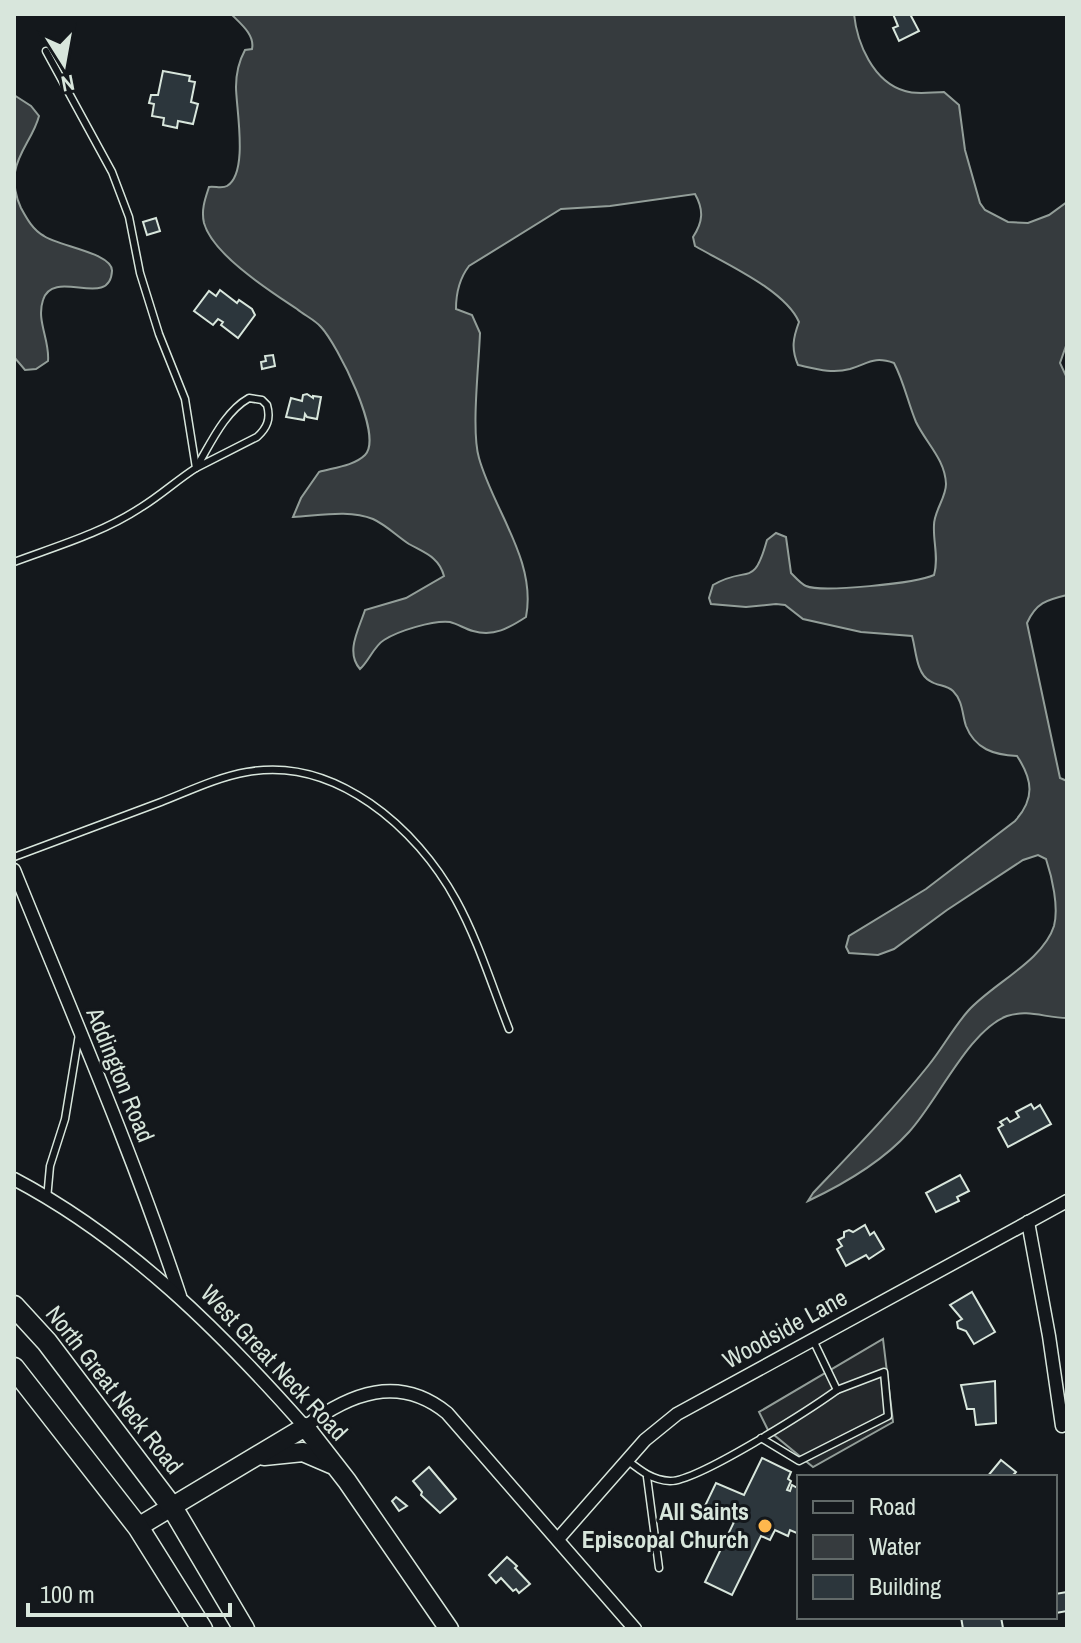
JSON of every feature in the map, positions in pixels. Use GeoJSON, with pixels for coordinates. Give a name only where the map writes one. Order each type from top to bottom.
{"type":"FeatureCollection","features":[{"type":"Feature","properties":{"kind":"main road","name":"North Great Neck Road"},"geometry":{"type":"LineString","coordinates":[[14,1306],[47,1342],[172,1507],[244,1629]]}},
{"type":"Feature","properties":{"kind":"main road"},"geometry":{"type":"LineString","coordinates":[[14,1368],[138,1527],[202,1629]]}},
{"type":"Feature","properties":{"kind":"street","name":"Addington Road"},"geometry":{"type":"LineString","coordinates":[[14,870],[157,1229],[181,1298]]}},
{"type":"Feature","properties":{"kind":"street","name":"West Great Neck Road"},"geometry":{"type":"LineString","coordinates":[[14,1179],[119,1248],[181,1298],[224,1339],[305,1427],[336,1466],[449,1629]]}},
{"type":"Feature","properties":{"kind":"street","name":"Woodside Lane"},"geometry":{"type":"LineString","coordinates":[[558,1539],[655,1430],[677,1414],[1067,1201]]}},
{"type":"Feature","properties":{"kind":"street"},"geometry":{"type":"LineString","coordinates":[[1028,1222],[1062,1426]]}},
{"type":"Feature","properties":{"kind":"street"},"geometry":{"type":"LineString","coordinates":[[305,1427],[332,1409],[379,1391],[392,1390],[420,1396],[447,1413],[635,1629]]}},
{"type":"Feature","properties":{"kind":"street","name":"North Great Neck Road"},"geometry":{"type":"LineString","coordinates":[[138,1527],[305,1427]]}},
{"type":"Feature","properties":{"kind":"street"},"geometry":{"type":"LineString","coordinates":[[253,1458],[297,1451],[309,1453],[336,1466]]}},
{"type":"Feature","properties":{"kind":"lane"},"geometry":{"type":"LineString","coordinates":[[46,51],[112,172],[129,217],[140,273],[159,334],[185,399],[196,468]]}},
{"type":"Feature","properties":{"kind":"lane"},"geometry":{"type":"LineString","coordinates":[[14,562],[117,522],[196,468],[257,437],[268,422],[267,405],[256,398],[241,403],[225,420],[196,468]]}},
{"type":"Feature","properties":{"kind":"lane"},"geometry":{"type":"LineString","coordinates":[[14,857],[227,777],[287,770],[321,778],[345,788],[391,821],[421,849],[439,872],[463,914],[509,1029]]}},
{"type":"Feature","properties":{"kind":"lane"},"geometry":{"type":"LineString","coordinates":[[47,1199],[50,1166],[65,1119],[80,1032]]}},
{"type":"Feature","properties":{"kind":"lane"},"geometry":{"type":"LineString","coordinates":[[813,1339],[837,1390]]}},
{"type":"Feature","properties":{"kind":"lane"},"geometry":{"type":"LineString","coordinates":[[627,1460],[647,1477],[673,1482],[761,1438],[837,1390],[884,1372],[888,1416],[799,1461],[761,1438]]}},
{"type":"Feature","properties":{"kind":"lane"},"geometry":{"type":"LineString","coordinates":[[647,1477],[659,1568]]}},
{"type":"Feature","properties":{"kind":"shaded area"},"geometry":{"type":"Polygon","coordinates":[[[883,1339],[893,1422],[813,1467],[768,1430],[759,1412],[883,1339]]]}},
{"type":"Feature","properties":{"kind":"water"},"geometry":{"type":"Polygon","coordinates":[[[231,14],[854,14],[863,49],[884,79],[909,92],[944,92],[959,105],[965,150],[980,203],[985,210],[1008,222],[1028,223],[1049,215],[1067,202],[1067,343],[1060,363],[1067,378],[1067,595],[1042,603],[1027,623],[1060,778],[1067,781],[1067,1018],[1022,1013],[1007,1016],[993,1024],[967,1051],[920,1119],[898,1143],[862,1171],[808,1201],[914,1083],[968,1011],[1039,950],[1054,926],[1056,910],[1046,859],[1038,855],[1023,860],[894,949],[878,955],[849,953],[846,947],[849,936],[926,889],[1015,821],[1029,797],[1026,773],[1017,756],[986,749],[970,734],[953,691],[930,681],[922,673],[912,636],[861,632],[803,619],[785,605],[746,607],[711,604],[709,598],[713,585],[753,571],[767,540],[776,533],[786,537],[791,573],[806,586],[870,586],[934,575],[935,520],[945,489],[945,475],[939,459],[916,422],[894,363],[876,360],[837,371],[798,365],[794,344],[799,322],[792,310],[753,279],[695,246],[693,237],[701,216],[695,194],[610,206],[561,209],[469,266],[460,281],[457,297],[456,309],[472,315],[480,333],[477,446],[485,477],[520,556],[528,596],[526,617],[507,628],[488,633],[450,622],[416,627],[380,643],[360,669],[353,648],[365,610],[406,598],[444,576],[431,556],[373,519],[343,514],[293,517],[301,498],[319,472],[349,464],[365,455],[369,445],[368,429],[347,370],[321,327],[230,260],[209,235],[204,223],[203,209],[209,187],[225,187],[234,179],[240,154],[237,77],[243,54],[245,50],[252,49],[252,44],[246,30],[231,14]]]}},
{"type":"Feature","properties":{"kind":"water"},"geometry":{"type":"Polygon","coordinates":[[[14,95],[31,106],[39,116],[14,181],[14,95]]]}},
{"type":"Feature","properties":{"kind":"water"},"geometry":{"type":"Polygon","coordinates":[[[14,181],[19,204],[40,234],[104,259],[112,271],[109,282],[102,287],[58,287],[49,291],[41,308],[48,361],[36,369],[25,370],[14,357],[14,181]]]}},
{"type":"Feature","properties":{"kind":"building"},"geometry":{"type":"Polygon","coordinates":[[[893,14],[910,14],[919,31],[899,41],[893,28],[898,26],[893,14]]]}},
{"type":"Feature","properties":{"kind":"building"},"geometry":{"type":"Polygon","coordinates":[[[163,71],[190,76],[189,81],[195,82],[191,102],[198,104],[193,124],[178,121],[177,128],[163,125],[164,118],[152,116],[154,104],[149,103],[151,95],[158,95],[163,71]]]}},
{"type":"Feature","properties":{"kind":"building"},"geometry":{"type":"Polygon","coordinates":[[[156,218],[160,231],[147,235],[143,222],[156,218]]]}},
{"type":"Feature","properties":{"kind":"building"},"geometry":{"type":"Polygon","coordinates":[[[220,290],[237,303],[239,300],[252,309],[255,315],[238,338],[221,325],[223,322],[218,319],[213,325],[194,311],[209,291],[216,296],[220,290]]]}},
{"type":"Feature","properties":{"kind":"building"},"geometry":{"type":"Polygon","coordinates":[[[273,355],[275,366],[262,369],[261,362],[266,361],[265,356],[273,355]]]}},
{"type":"Feature","properties":{"kind":"building"},"geometry":{"type":"Polygon","coordinates":[[[303,395],[313,398],[321,397],[317,419],[305,414],[304,420],[286,417],[291,398],[302,401],[303,395]]]}},
{"type":"Feature","properties":{"kind":"building"},"geometry":{"type":"Polygon","coordinates":[[[1031,1104],[1034,1109],[1040,1105],[1051,1124],[1008,1147],[998,1128],[1003,1125],[1000,1122],[1007,1118],[1010,1122],[1019,1117],[1016,1112],[1031,1104]]]}},
{"type":"Feature","properties":{"kind":"building"},"geometry":{"type":"Polygon","coordinates":[[[960,1175],[969,1191],[957,1197],[959,1201],[936,1212],[926,1193],[960,1175]]]}},
{"type":"Feature","properties":{"kind":"building"},"geometry":{"type":"Polygon","coordinates":[[[865,1225],[870,1235],[874,1232],[884,1249],[869,1259],[866,1255],[846,1266],[837,1249],[842,1246],[838,1240],[844,1237],[844,1232],[853,1232],[865,1225]]]}},
{"type":"Feature","properties":{"kind":"building"},"geometry":{"type":"Polygon","coordinates":[[[972,1292],[995,1332],[974,1344],[966,1331],[958,1328],[957,1322],[962,1319],[950,1305],[972,1292]]]}},
{"type":"Feature","properties":{"kind":"building"},"geometry":{"type":"Polygon","coordinates":[[[995,1381],[996,1423],[976,1425],[974,1409],[967,1409],[961,1385],[995,1381]]]}},
{"type":"Feature","properties":{"kind":"building","name":"All Saints Episcopal Church"},"geometry":{"type":"Polygon","coordinates":[[[762,1458],[791,1472],[787,1490],[790,1491],[792,1485],[797,1488],[797,1533],[790,1530],[788,1536],[775,1530],[770,1540],[761,1536],[732,1595],[705,1582],[734,1522],[704,1508],[716,1483],[744,1495],[762,1458]]]}},
{"type":"Feature","properties":{"kind":"building"},"geometry":{"type":"Polygon","coordinates":[[[1001,1460],[1016,1472],[1016,1475],[989,1475],[1001,1460]]]}},
{"type":"Feature","properties":{"kind":"building"},"geometry":{"type":"Polygon","coordinates":[[[429,1467],[456,1499],[440,1513],[421,1495],[413,1481],[429,1467]]]}},
{"type":"Feature","properties":{"kind":"building"},"geometry":{"type":"Polygon","coordinates":[[[396,1497],[407,1506],[399,1511],[392,1501],[396,1497]]]}},
{"type":"Feature","properties":{"kind":"building"},"geometry":{"type":"Polygon","coordinates":[[[507,1557],[530,1584],[519,1593],[501,1578],[496,1583],[489,1575],[507,1557]]]}},
{"type":"Feature","properties":{"kind":"building"},"geometry":{"type":"Polygon","coordinates":[[[1067,1592],[1067,1611],[1057,1613],[1057,1594],[1067,1592]]]}},
{"type":"Feature","properties":{"kind":"building"},"geometry":{"type":"Polygon","coordinates":[[[961,1619],[1001,1619],[1003,1628],[963,1629],[961,1619]]]}},
{"type":"Feature","properties":{"kind":"place","name":"All Saints Episcopal Church"},"geometry":{"type":"Point","coordinates":[765,1526]}}]}
